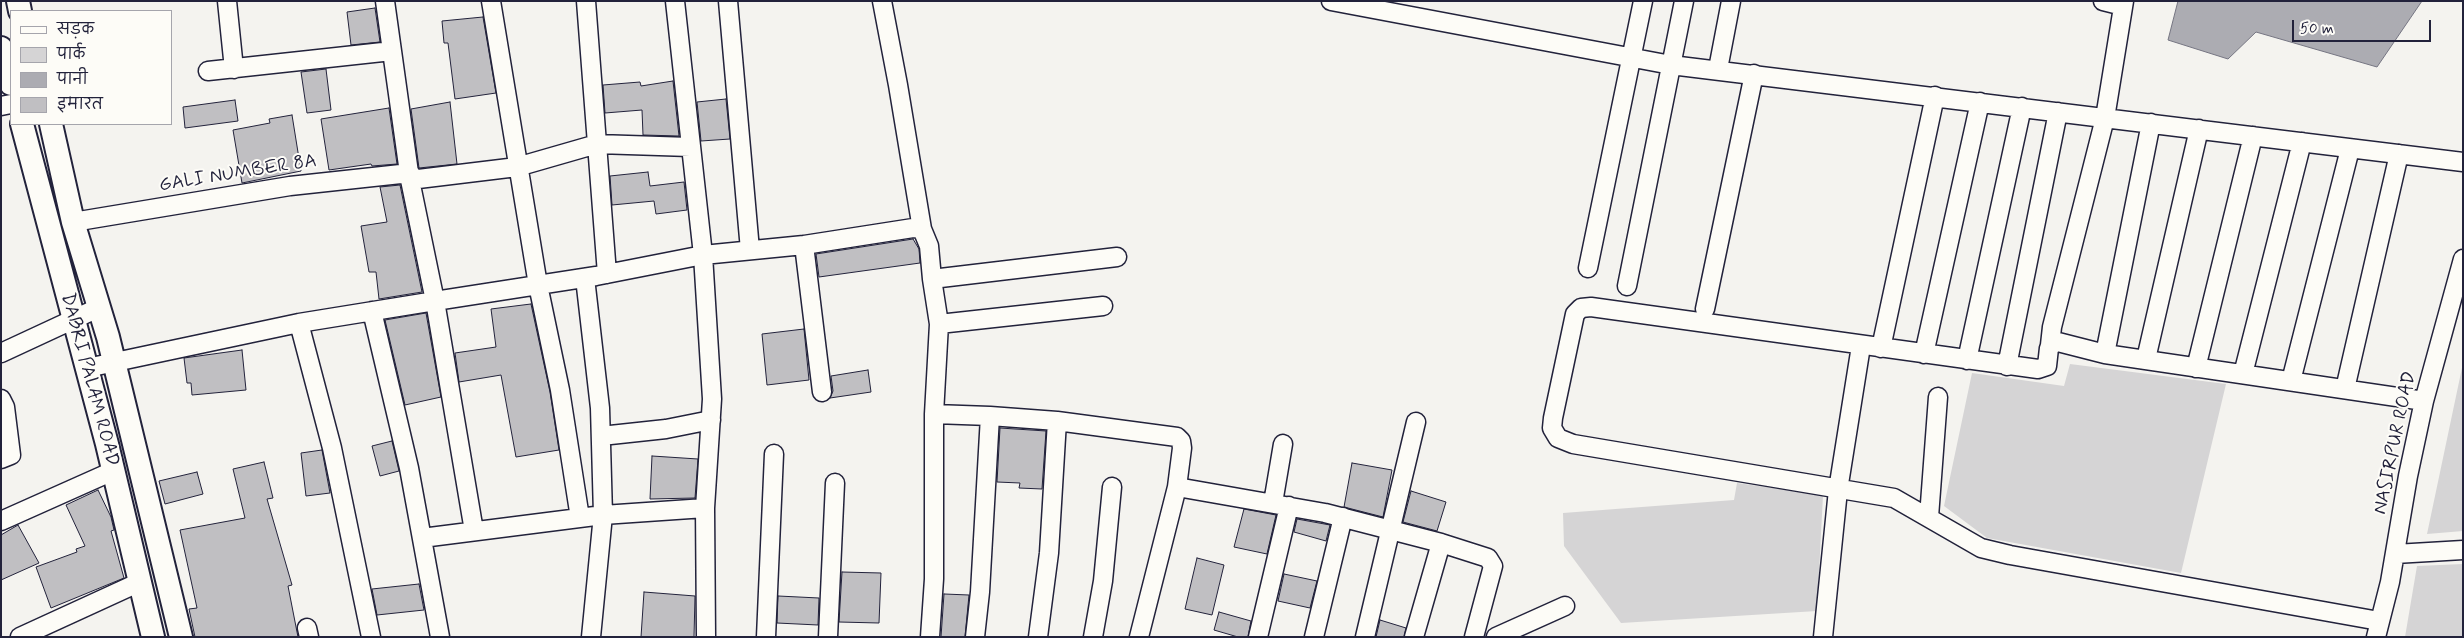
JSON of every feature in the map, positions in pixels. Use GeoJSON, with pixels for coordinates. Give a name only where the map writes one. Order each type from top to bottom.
{"type":"FeatureCollection","features":[{"type":"Feature","properties":{"kind":"main road"},"geometry":{"type":"LineString","coordinates":[[1,48],[10,80]]}},
{"type":"Feature","properties":{"kind":"main road","name":"DABRI PALAM ROAD"},"geometry":{"type":"LineString","coordinates":[[22,125],[87,368],[153,637]]}},
{"type":"Feature","properties":{"kind":"main road","name":"DABRI PALAM ROAD"},"geometry":{"type":"LineString","coordinates":[[50,125],[73,222],[113,362],[181,637]]}},
{"type":"Feature","properties":{"kind":"street"},"geometry":{"type":"LineString","coordinates":[[227,1],[234,68]]}},
{"type":"Feature","properties":{"kind":"street"},"geometry":{"type":"LineString","coordinates":[[385,1],[410,176],[435,301],[474,531]]}},
{"type":"Feature","properties":{"kind":"street"},"geometry":{"type":"LineString","coordinates":[[491,1],[538,285],[560,390],[580,518]]}},
{"type":"Feature","properties":{"kind":"street"},"geometry":{"type":"LineString","coordinates":[[586,1],[607,274]]}},
{"type":"Feature","properties":{"kind":"street"},"geometry":{"type":"LineString","coordinates":[[675,1],[702,255],[712,399],[705,508],[706,637]]}},
{"type":"Feature","properties":{"kind":"street"},"geometry":{"type":"LineString","coordinates":[[728,1],[750,250]]}},
{"type":"Feature","properties":{"kind":"street"},"geometry":{"type":"LineString","coordinates":[[882,1],[922,229],[929,246],[939,324],[934,414],[934,579],[930,637]]}},
{"type":"Feature","properties":{"kind":"street"},"geometry":{"type":"LineString","coordinates":[[1331,1],[1671,65],[1718,69],[2463,162]]}},
{"type":"Feature","properties":{"kind":"street"},"geometry":{"type":"LineString","coordinates":[[1588,268],[1643,1]]}},
{"type":"Feature","properties":{"kind":"street"},"geometry":{"type":"LineString","coordinates":[[1627,286],[1684,1]]}},
{"type":"Feature","properties":{"kind":"street"},"geometry":{"type":"LineString","coordinates":[[1718,69],[1731,1]]}},
{"type":"Feature","properties":{"kind":"street"},"geometry":{"type":"LineString","coordinates":[[2103,1],[2124,3],[2105,118],[2052,327],[2049,361],[2044,368],[2007,366],[1581,308],[1575,314],[1552,428],[1558,438],[1573,444],[1894,498],[1929,516],[1981,548],[2377,629]]}},
{"type":"Feature","properties":{"kind":"street"},"geometry":{"type":"LineString","coordinates":[[208,72],[392,51]]}},
{"type":"Feature","properties":{"kind":"street"},"geometry":{"type":"LineString","coordinates":[[1705,308],[1754,74]]}},
{"type":"Feature","properties":{"kind":"street"},"geometry":{"type":"LineString","coordinates":[[1881,348],[1935,96]]}},
{"type":"Feature","properties":{"kind":"street"},"geometry":{"type":"LineString","coordinates":[[1924,354],[1980,102]]}},
{"type":"Feature","properties":{"kind":"street"},"geometry":{"type":"LineString","coordinates":[[1967,360],[2022,107]]}},
{"type":"Feature","properties":{"kind":"street"},"geometry":{"type":"LineString","coordinates":[[2007,366],[2058,112]]}},
{"type":"Feature","properties":{"kind":"street"},"geometry":{"type":"LineString","coordinates":[[2104,354],[2151,124]]}},
{"type":"Feature","properties":{"kind":"street"},"geometry":{"type":"LineString","coordinates":[[2146,359],[2198,129]]}},
{"type":"Feature","properties":{"kind":"street"},"geometry":{"type":"LineString","coordinates":[[2196,368],[2253,136]]}},
{"type":"Feature","properties":{"kind":"street"},"geometry":{"type":"LineString","coordinates":[[2243,374],[2302,142]]}},
{"type":"Feature","properties":{"kind":"street","name":"GALI NUMBER 8A"},"geometry":{"type":"LineString","coordinates":[[73,222],[290,186],[518,167],[597,144],[690,147]]}},
{"type":"Feature","properties":{"kind":"street"},"geometry":{"type":"LineString","coordinates":[[2292,381],[2350,148]]}},
{"type":"Feature","properties":{"kind":"street"},"geometry":{"type":"LineString","coordinates":[[2345,389],[2399,154]]}},
{"type":"Feature","properties":{"kind":"street"},"geometry":{"type":"LineString","coordinates":[[87,368],[299,323],[585,278],[702,255],[804,245],[913,228],[922,229]]}},
{"type":"Feature","properties":{"kind":"street"},"geometry":{"type":"LineString","coordinates":[[804,245],[822,392]]}},
{"type":"Feature","properties":{"kind":"street"},"geometry":{"type":"LineString","coordinates":[[932,279],[1117,256]]}},
{"type":"Feature","properties":{"kind":"street","name":"NASIRPUR ROAD"},"geometry":{"type":"LineString","coordinates":[[2377,629],[2395,554],[2408,476],[2424,401],[2463,259]]}},
{"type":"Feature","properties":{"kind":"street"},"geometry":{"type":"LineString","coordinates":[[585,278],[592,324],[601,436],[604,515],[592,637]]}},
{"type":"Feature","properties":{"kind":"street"},"geometry":{"type":"LineString","coordinates":[[939,324],[1103,306]]}},
{"type":"Feature","properties":{"kind":"street"},"geometry":{"type":"LineString","coordinates":[[1,353],[98,308]]}},
{"type":"Feature","properties":{"kind":"street"},"geometry":{"type":"LineString","coordinates":[[372,312],[409,468],[440,637]]}},
{"type":"Feature","properties":{"kind":"street"},"geometry":{"type":"LineString","coordinates":[[299,323],[332,448],[371,637]]}},
{"type":"Feature","properties":{"kind":"street"},"geometry":{"type":"LineString","coordinates":[[2050,345],[2058,342],[2104,354],[2424,401]]}},
{"type":"Feature","properties":{"kind":"street"},"geometry":{"type":"LineString","coordinates":[[1823,637],[1838,490],[1862,346]]}},
{"type":"Feature","properties":{"kind":"street"},"geometry":{"type":"LineString","coordinates":[[1929,516],[1938,397]]}},
{"type":"Feature","properties":{"kind":"street"},"geometry":{"type":"LineString","coordinates":[[1,399],[5,407],[11,455],[1,459]]}},
{"type":"Feature","properties":{"kind":"street"},"geometry":{"type":"LineString","coordinates":[[934,414],[1058,421],[1177,437],[1181,441],[1182,448],[1177,487],[1139,637]]}},
{"type":"Feature","properties":{"kind":"street"},"geometry":{"type":"LineString","coordinates":[[975,637],[980,592],[990,416]]}},
{"type":"Feature","properties":{"kind":"street"},"geometry":{"type":"LineString","coordinates":[[601,436],[666,429],[711,420]]}},
{"type":"Feature","properties":{"kind":"street"},"geometry":{"type":"LineString","coordinates":[[1038,637],[1049,553],[1058,421]]}},
{"type":"Feature","properties":{"kind":"street"},"geometry":{"type":"LineString","coordinates":[[1365,637],[1416,422]]}},
{"type":"Feature","properties":{"kind":"street"},"geometry":{"type":"LineString","coordinates":[[1258,637],[1281,505],[1283,444]]}},
{"type":"Feature","properties":{"kind":"street"},"geometry":{"type":"LineString","coordinates":[[766,637],[774,454]]}},
{"type":"Feature","properties":{"kind":"street"},"geometry":{"type":"LineString","coordinates":[[1,521],[113,471]]}},
{"type":"Feature","properties":{"kind":"street"},"geometry":{"type":"LineString","coordinates":[[828,637],[835,483]]}},
{"type":"Feature","properties":{"kind":"street"},"geometry":{"type":"LineString","coordinates":[[1093,637],[1103,581],[1112,486]]}},
{"type":"Feature","properties":{"kind":"street"},"geometry":{"type":"LineString","coordinates":[[1177,487],[1343,517],[1483,556],[1492,562],[1493,566],[1474,637]]}},
{"type":"Feature","properties":{"kind":"street"},"geometry":{"type":"LineString","coordinates":[[422,538],[604,515],[705,508]]}},
{"type":"Feature","properties":{"kind":"street"},"geometry":{"type":"LineString","coordinates":[[1314,637],[1343,517]]}},
{"type":"Feature","properties":{"kind":"street"},"geometry":{"type":"LineString","coordinates":[[1414,637],[1441,543]]}},
{"type":"Feature","properties":{"kind":"street"},"geometry":{"type":"LineString","coordinates":[[2395,554],[2463,550]]}},
{"type":"Feature","properties":{"kind":"street"},"geometry":{"type":"LineString","coordinates":[[20,637],[140,582]]}},
{"type":"Feature","properties":{"kind":"street"},"geometry":{"type":"LineString","coordinates":[[1496,637],[1565,606]]}},
{"type":"Feature","properties":{"kind":"green space"},"geometry":{"type":"Polygon","coordinates":[[[2463,363],[2463,531],[2427,534],[2463,363]]]}},
{"type":"Feature","properties":{"kind":"green space"},"geometry":{"type":"Polygon","coordinates":[[[2070,364],[2226,384],[2181,573],[1987,538],[1944,506],[1972,373],[2064,386],[2070,364]]]}},
{"type":"Feature","properties":{"kind":"green space"},"geometry":{"type":"Polygon","coordinates":[[[1737,483],[1823,495],[1817,611],[1621,623],[1564,546],[1563,513],[1734,500],[1737,483]]]}},
{"type":"Feature","properties":{"kind":"green space"},"geometry":{"type":"Polygon","coordinates":[[[2463,564],[2463,637],[2405,637],[2417,566],[2463,564]]]}},
{"type":"Feature","properties":{"kind":"water"},"geometry":{"type":"Polygon","coordinates":[[[2178,1],[2422,1],[2377,67],[2256,32],[2228,59],[2168,40],[2178,1]]]}},
{"type":"Feature","properties":{"kind":"building"},"geometry":{"type":"Polygon","coordinates":[[[375,8],[380,42],[351,45],[347,12],[375,8]]]}},
{"type":"Feature","properties":{"kind":"building"},"geometry":{"type":"Polygon","coordinates":[[[483,17],[496,93],[455,99],[448,43],[444,43],[442,21],[483,17]]]}},
{"type":"Feature","properties":{"kind":"building"},"geometry":{"type":"Polygon","coordinates":[[[326,69],[331,110],[307,113],[301,72],[326,69]]]}},
{"type":"Feature","properties":{"kind":"building"},"geometry":{"type":"Polygon","coordinates":[[[673,81],[679,136],[643,135],[642,110],[605,113],[603,85],[640,82],[641,86],[673,81]]]}},
{"type":"Feature","properties":{"kind":"building"},"geometry":{"type":"Polygon","coordinates":[[[726,99],[730,139],[701,141],[697,102],[726,99]]]}},
{"type":"Feature","properties":{"kind":"building"},"geometry":{"type":"Polygon","coordinates":[[[235,100],[238,121],[185,128],[183,107],[235,100]]]}},
{"type":"Feature","properties":{"kind":"building"},"geometry":{"type":"Polygon","coordinates":[[[450,102],[457,164],[419,168],[411,109],[450,102]]]}},
{"type":"Feature","properties":{"kind":"building"},"geometry":{"type":"Polygon","coordinates":[[[389,108],[397,164],[372,166],[371,164],[329,170],[321,119],[389,108]]]}},
{"type":"Feature","properties":{"kind":"building"},"geometry":{"type":"Polygon","coordinates":[[[292,115],[301,171],[242,183],[233,130],[270,123],[269,119],[292,115]]]}},
{"type":"Feature","properties":{"kind":"building"},"geometry":{"type":"Polygon","coordinates":[[[648,172],[650,186],[684,182],[687,210],[656,214],[654,201],[612,205],[610,176],[648,172]]]}},
{"type":"Feature","properties":{"kind":"building"},"geometry":{"type":"Polygon","coordinates":[[[400,185],[422,292],[379,299],[376,272],[369,272],[361,226],[387,222],[380,187],[400,185]]]}},
{"type":"Feature","properties":{"kind":"building"},"geometry":{"type":"Polygon","coordinates":[[[913,239],[919,249],[920,263],[819,277],[816,254],[913,239]]]}},
{"type":"Feature","properties":{"kind":"building"},"geometry":{"type":"Polygon","coordinates":[[[531,304],[550,392],[559,450],[516,457],[501,375],[459,382],[455,353],[496,347],[491,309],[531,304]]]}},
{"type":"Feature","properties":{"kind":"building"},"geometry":{"type":"Polygon","coordinates":[[[426,313],[441,397],[405,405],[385,320],[426,313]]]}},
{"type":"Feature","properties":{"kind":"building"},"geometry":{"type":"Polygon","coordinates":[[[804,329],[809,380],[767,385],[762,334],[804,329]]]}},
{"type":"Feature","properties":{"kind":"building"},"geometry":{"type":"Polygon","coordinates":[[[242,350],[246,390],[192,395],[191,383],[187,383],[184,358],[242,350]]]}},
{"type":"Feature","properties":{"kind":"building"},"geometry":{"type":"Polygon","coordinates":[[[868,370],[871,392],[830,398],[833,391],[831,376],[868,370]]]}},
{"type":"Feature","properties":{"kind":"building"},"geometry":{"type":"Polygon","coordinates":[[[1000,428],[1046,431],[1042,489],[1019,488],[1020,483],[997,482],[1000,428]]]}},
{"type":"Feature","properties":{"kind":"building"},"geometry":{"type":"Polygon","coordinates":[[[392,441],[399,471],[380,476],[372,446],[392,441]]]}},
{"type":"Feature","properties":{"kind":"building"},"geometry":{"type":"Polygon","coordinates":[[[322,450],[330,493],[306,496],[301,453],[322,450]]]}},
{"type":"Feature","properties":{"kind":"building"},"geometry":{"type":"Polygon","coordinates":[[[652,456],[698,459],[695,498],[650,499],[652,456]]]}},
{"type":"Feature","properties":{"kind":"building"},"geometry":{"type":"Polygon","coordinates":[[[264,462],[273,498],[267,499],[292,585],[288,586],[298,637],[195,637],[189,609],[197,608],[180,530],[245,518],[233,469],[264,462]]]}},
{"type":"Feature","properties":{"kind":"building"},"geometry":{"type":"Polygon","coordinates":[[[1352,463],[1392,470],[1383,517],[1344,507],[1352,463]]]}},
{"type":"Feature","properties":{"kind":"building"},"geometry":{"type":"Polygon","coordinates":[[[197,472],[203,494],[165,504],[159,481],[197,472]]]}},
{"type":"Feature","properties":{"kind":"building"},"geometry":{"type":"Polygon","coordinates":[[[98,490],[111,517],[114,530],[111,531],[124,578],[51,608],[36,567],[77,552],[76,549],[85,546],[66,505],[98,490]]]}},
{"type":"Feature","properties":{"kind":"building"},"geometry":{"type":"Polygon","coordinates":[[[1411,491],[1446,502],[1437,531],[1403,522],[1411,491]]]}},
{"type":"Feature","properties":{"kind":"building"},"geometry":{"type":"Polygon","coordinates":[[[1244,509],[1276,515],[1267,554],[1234,547],[1244,509]]]}},
{"type":"Feature","properties":{"kind":"building"},"geometry":{"type":"Polygon","coordinates":[[[1297,519],[1330,525],[1326,541],[1294,532],[1297,519]]]}},
{"type":"Feature","properties":{"kind":"building"},"geometry":{"type":"Polygon","coordinates":[[[18,525],[39,563],[1,580],[1,535],[18,525]]]}},
{"type":"Feature","properties":{"kind":"building"},"geometry":{"type":"Polygon","coordinates":[[[1197,558],[1224,565],[1212,615],[1185,609],[1197,558]]]}},
{"type":"Feature","properties":{"kind":"building"},"geometry":{"type":"Polygon","coordinates":[[[842,572],[881,573],[879,623],[839,622],[842,572]]]}},
{"type":"Feature","properties":{"kind":"building"},"geometry":{"type":"Polygon","coordinates":[[[1284,574],[1317,581],[1310,608],[1278,601],[1284,574]]]}},
{"type":"Feature","properties":{"kind":"building"},"geometry":{"type":"Polygon","coordinates":[[[419,584],[424,610],[377,615],[372,589],[419,584]]]}},
{"type":"Feature","properties":{"kind":"building"},"geometry":{"type":"Polygon","coordinates":[[[644,592],[695,596],[694,637],[641,637],[644,592]]]}},
{"type":"Feature","properties":{"kind":"building"},"geometry":{"type":"Polygon","coordinates":[[[944,594],[969,595],[965,637],[941,637],[944,594]]]}},
{"type":"Feature","properties":{"kind":"building"},"geometry":{"type":"Polygon","coordinates":[[[778,596],[819,598],[818,625],[777,623],[778,596]]]}},
{"type":"Feature","properties":{"kind":"building"},"geometry":{"type":"Polygon","coordinates":[[[1219,612],[1251,621],[1248,637],[1238,637],[1214,630],[1219,612]]]}},
{"type":"Feature","properties":{"kind":"building"},"geometry":{"type":"Polygon","coordinates":[[[1380,620],[1406,628],[1404,637],[1376,637],[1380,620]]]}}]}
